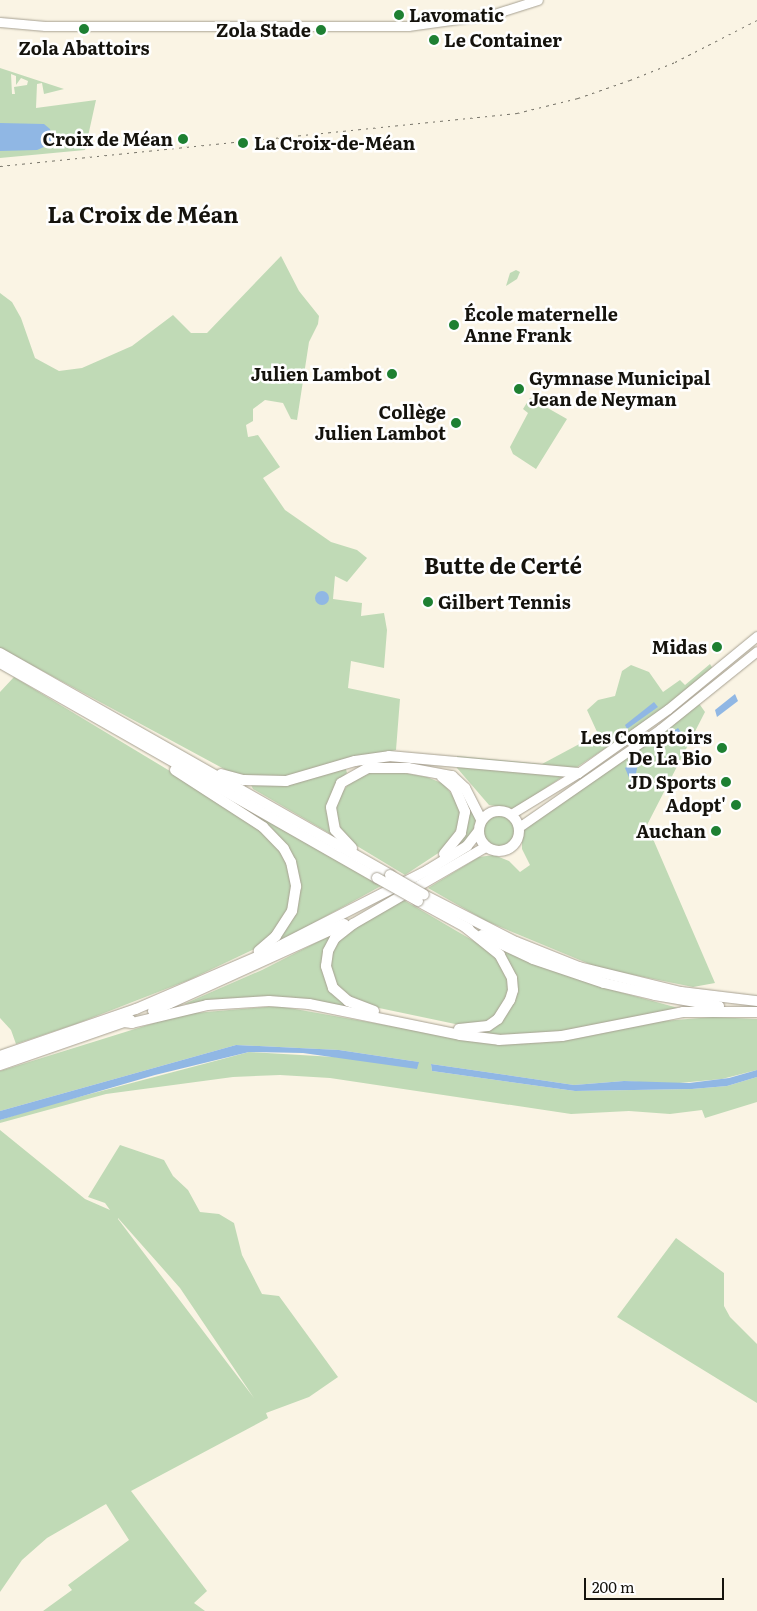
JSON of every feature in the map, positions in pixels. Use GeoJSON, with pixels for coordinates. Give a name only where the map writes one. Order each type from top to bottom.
{"type":"FeatureCollection","features":[{"type":"Feature","properties":{"kind":"highway"},"geometry":{"type":"LineString","coordinates":[[0,653],[192,762],[379,874],[390,875],[421,898],[465,927],[500,955],[512,978],[510,1000],[498,1019],[488,1026],[459,1029],[364,1009],[342,998],[330,983],[327,956],[340,934],[428,882],[461,859]]}},
{"type":"Feature","properties":{"kind":"highway"},"geometry":{"type":"LineString","coordinates":[[0,663],[421,898],[516,942],[579,966],[681,992],[757,1001]]}},
{"type":"Feature","properties":{"kind":"highway"},"geometry":{"type":"LineString","coordinates":[[118,729],[122,737],[255,821],[284,849],[295,880],[292,911],[272,941],[242,964]]}},
{"type":"Feature","properties":{"kind":"highway"},"geometry":{"type":"LineString","coordinates":[[192,762],[200,762],[227,776],[286,782],[366,758],[421,759],[578,773]]}},
{"type":"Feature","properties":{"kind":"highway"},"geometry":{"type":"LineString","coordinates":[[421,759],[454,772],[482,803],[511,814],[519,827],[517,841],[509,848],[498,851],[486,846],[478,832]]}},
{"type":"Feature","properties":{"kind":"highway"},"geometry":{"type":"LineString","coordinates":[[379,874],[373,861],[348,845],[335,830],[331,807],[338,788],[350,775],[368,768],[433,771],[457,780],[470,796],[482,820]]}},
{"type":"Feature","properties":{"kind":"highway"},"geometry":{"type":"LineString","coordinates":[[412,877],[452,848],[464,825],[465,812],[458,792],[433,771]]}},
{"type":"Feature","properties":{"kind":"highway"},"geometry":{"type":"LineString","coordinates":[[0,1056],[128,1012],[242,964],[412,877],[467,846],[478,832],[482,820],[490,812],[500,810]]}},
{"type":"Feature","properties":{"kind":"highway"},"geometry":{"type":"LineString","coordinates":[[0,1065],[124,1022],[312,940],[486,846]]}},
{"type":"Feature","properties":{"kind":"highway"},"geometry":{"type":"LineString","coordinates":[[465,927],[533,959],[604,983],[675,999],[757,1011]]}},
{"type":"Feature","properties":{"kind":"highway"},"geometry":{"type":"LineString","coordinates":[[124,1022],[132,1023],[207,1005],[269,1001],[309,1004],[460,1035],[499,1040],[562,1036],[683,1012],[757,1011]]}},
{"type":"Feature","properties":{"kind":"main road"},"geometry":{"type":"LineString","coordinates":[[5,22],[45,26],[415,25],[494,14],[538,0]]}},
{"type":"Feature","properties":{"kind":"main road"},"geometry":{"type":"LineString","coordinates":[[511,814],[578,773],[668,709],[757,636]]}},
{"type":"Feature","properties":{"kind":"main road"},"geometry":{"type":"LineString","coordinates":[[519,827],[660,729],[757,651]]}},
{"type":"Feature","properties":{"kind":"green space"},"geometry":{"type":"Polygon","coordinates":[[[0,68],[64,89],[44,94],[42,83],[37,84],[36,108],[96,100],[85,150],[0,158],[0,68]],[[11,74],[12,94],[15,94],[14,87],[27,85],[28,81],[21,78],[16,85],[16,76],[11,74]]]}},
{"type":"Feature","properties":{"kind":"green space"},"geometry":{"type":"Polygon","coordinates":[[[281,256],[299,291],[319,316],[318,324],[309,342],[297,420],[291,419],[283,403],[265,400],[253,409],[253,421],[246,425],[248,437],[258,435],[280,467],[263,478],[285,510],[331,542],[357,550],[367,558],[347,582],[335,576],[333,599],[362,603],[361,616],[384,613],[387,630],[384,668],[351,661],[348,688],[400,699],[396,750],[344,762],[347,773],[335,784],[326,810],[334,836],[253,789],[250,783],[0,648],[0,293],[12,302],[21,318],[35,358],[59,371],[82,368],[132,346],[173,315],[191,333],[207,333],[281,256]]]}},
{"type":"Feature","properties":{"kind":"green space"},"geometry":{"type":"Polygon","coordinates":[[[516,270],[520,272],[517,279],[506,286],[510,273],[516,270]]]}},
{"type":"Feature","properties":{"kind":"green space"},"geometry":{"type":"Polygon","coordinates":[[[530,398],[567,419],[536,469],[513,454],[510,447],[528,413],[523,409],[530,398]]]}},
{"type":"Feature","properties":{"kind":"green space"},"geometry":{"type":"Polygon","coordinates":[[[710,664],[713,669],[660,712],[514,809],[489,805],[457,768],[457,756],[542,764],[598,734],[587,710],[598,700],[615,696],[622,671],[631,665],[649,672],[663,692],[680,680],[685,685],[710,664]]]}},
{"type":"Feature","properties":{"kind":"green space"},"geometry":{"type":"Polygon","coordinates":[[[14,677],[213,797],[215,791],[381,886],[277,943],[261,946],[189,980],[76,1024],[16,1044],[11,1030],[0,1018],[0,692],[14,677]]]}},
{"type":"Feature","properties":{"kind":"green space"},"geometry":{"type":"Polygon","coordinates":[[[698,702],[705,712],[647,825],[715,983],[693,987],[599,968],[486,921],[428,888],[479,857],[494,855],[509,861],[520,872],[530,865],[522,849],[522,832],[531,820],[698,702]]]}},
{"type":"Feature","properties":{"kind":"green space"},"geometry":{"type":"Polygon","coordinates":[[[393,771],[427,777],[444,784],[460,805],[461,818],[449,846],[405,875],[352,843],[342,832],[337,818],[336,807],[340,795],[350,782],[370,773],[393,771]]]}},
{"type":"Feature","properties":{"kind":"green space"},"geometry":{"type":"Polygon","coordinates":[[[466,800],[476,819],[472,836],[458,846],[469,819],[466,800]]]}},
{"type":"Feature","properties":{"kind":"green space"},"geometry":{"type":"Polygon","coordinates":[[[499,814],[505,815],[510,819],[514,824],[514,836],[510,841],[505,845],[499,846],[493,845],[488,841],[484,836],[483,830],[484,824],[488,819],[493,815],[499,814]]]}},
{"type":"Feature","properties":{"kind":"green space"},"geometry":{"type":"Polygon","coordinates":[[[402,899],[484,947],[503,951],[594,985],[682,1009],[571,1031],[498,1035],[473,1034],[460,1025],[360,1004],[357,1010],[288,997],[184,1004],[262,970],[402,899]]]}},
{"type":"Feature","properties":{"kind":"green space"},"geometry":{"type":"Polygon","coordinates":[[[278,1006],[487,1043],[539,1043],[650,1022],[713,1017],[757,1019],[757,1070],[722,1079],[669,1084],[624,1081],[574,1085],[431,1064],[432,1071],[575,1091],[692,1089],[727,1086],[757,1077],[757,1102],[705,1118],[702,1110],[670,1114],[629,1111],[571,1114],[330,1078],[280,1075],[233,1077],[106,1094],[0,1123],[0,1120],[37,1108],[249,1052],[419,1062],[339,1050],[236,1045],[0,1111],[0,1071],[183,1014],[278,1006]]]}},
{"type":"Feature","properties":{"kind":"green space"},"geometry":{"type":"Polygon","coordinates":[[[0,1130],[85,1199],[110,1210],[105,1203],[88,1197],[120,1145],[164,1160],[173,1176],[188,1190],[200,1212],[219,1214],[234,1223],[242,1255],[262,1294],[279,1296],[338,1377],[309,1397],[266,1413],[268,1418],[131,1491],[207,1591],[194,1603],[205,1611],[43,1611],[72,1590],[68,1585],[129,1540],[106,1504],[47,1538],[22,1560],[0,1592],[0,1130]],[[118,1218],[254,1398],[180,1288],[118,1218]]]}},
{"type":"Feature","properties":{"kind":"green space"},"geometry":{"type":"Polygon","coordinates":[[[676,1238],[724,1273],[724,1306],[730,1317],[757,1344],[757,1403],[617,1317],[676,1238]]]}},
{"type":"Feature","properties":{"kind":"water"},"geometry":{"type":"Polygon","coordinates":[[[0,123],[44,124],[50,129],[53,143],[37,150],[0,151],[0,123]]]}},
{"type":"Feature","properties":{"kind":"water"},"geometry":{"type":"Polygon","coordinates":[[[319,591],[325,591],[329,598],[325,605],[319,605],[315,601],[315,595],[319,591]]]}},
{"type":"Feature","properties":{"kind":"water"},"geometry":{"type":"Polygon","coordinates":[[[735,694],[738,701],[717,717],[715,710],[735,694]]]}},
{"type":"Feature","properties":{"kind":"water"},"geometry":{"type":"Polygon","coordinates":[[[654,702],[658,707],[627,729],[625,725],[654,702]]]}},
{"type":"Feature","properties":{"kind":"water"},"geometry":{"type":"Polygon","coordinates":[[[678,728],[684,736],[667,738],[666,736],[678,728]]]}},
{"type":"Feature","properties":{"kind":"water"},"geometry":{"type":"Polygon","coordinates":[[[633,762],[638,764],[633,787],[625,768],[633,762]]]}},
{"type":"Feature","properties":{"kind":"water"},"geometry":{"type":"Polygon","coordinates":[[[236,1045],[339,1050],[419,1062],[417,1069],[303,1053],[249,1052],[155,1075],[0,1120],[0,1111],[236,1045]]]}},
{"type":"Feature","properties":{"kind":"water"},"geometry":{"type":"Polygon","coordinates":[[[431,1064],[574,1085],[624,1081],[689,1083],[729,1078],[757,1070],[757,1077],[727,1086],[692,1089],[575,1091],[432,1071],[431,1064]]]}},
{"type":"Feature","properties":{"kind":"railway"},"geometry":{"type":"LineString","coordinates":[[0,166],[517,113],[578,98],[630,80],[675,62],[757,20]]}},
{"type":"Feature","properties":{"kind":"place","name":"Lavomatic"},"geometry":{"type":"Point","coordinates":[399,15]}},
{"type":"Feature","properties":{"kind":"place","name":"Zola Abattoirs"},"geometry":{"type":"Point","coordinates":[84,29]}},
{"type":"Feature","properties":{"kind":"place","name":"Zola Stade"},"geometry":{"type":"Point","coordinates":[321,30]}},
{"type":"Feature","properties":{"kind":"place","name":"Le Container"},"geometry":{"type":"Point","coordinates":[434,40]}},
{"type":"Feature","properties":{"kind":"place","name":"Croix de Méan"},"geometry":{"type":"Point","coordinates":[183,139]}},
{"type":"Feature","properties":{"kind":"place","name":"La Croix-de-Méan"},"geometry":{"type":"Point","coordinates":[243,143]}},
{"type":"Feature","properties":{"kind":"place","name":"École maternelle Anne Frank"},"geometry":{"type":"Point","coordinates":[454,325]}},
{"type":"Feature","properties":{"kind":"place","name":"Julien Lambot"},"geometry":{"type":"Point","coordinates":[392,374]}},
{"type":"Feature","properties":{"kind":"place","name":"Gymnase Municipal Jean de Neyman"},"geometry":{"type":"Point","coordinates":[519,389]}},
{"type":"Feature","properties":{"kind":"place","name":"Collège Julien Lambot"},"geometry":{"type":"Point","coordinates":[456,423]}},
{"type":"Feature","properties":{"kind":"place","name":"Gilbert Tennis"},"geometry":{"type":"Point","coordinates":[428,602]}},
{"type":"Feature","properties":{"kind":"place","name":"Midas"},"geometry":{"type":"Point","coordinates":[717,647]}},
{"type":"Feature","properties":{"kind":"place","name":"Les Comptoirs De La Bio"},"geometry":{"type":"Point","coordinates":[722,748]}},
{"type":"Feature","properties":{"kind":"place","name":"JD Sports"},"geometry":{"type":"Point","coordinates":[726,782]}},
{"type":"Feature","properties":{"kind":"place","name":"Adopt'"},"geometry":{"type":"Point","coordinates":[736,805]}},
{"type":"Feature","properties":{"kind":"place","name":"Auchan"},"geometry":{"type":"Point","coordinates":[716,831]}},
{"type":"Feature","properties":{"kind":"district","name":"La Croix de Méan"},"geometry":{"type":"Point","coordinates":[143,214]}},
{"type":"Feature","properties":{"kind":"district","name":"Butte de Certé"},"geometry":{"type":"Point","coordinates":[503,565]}}]}
